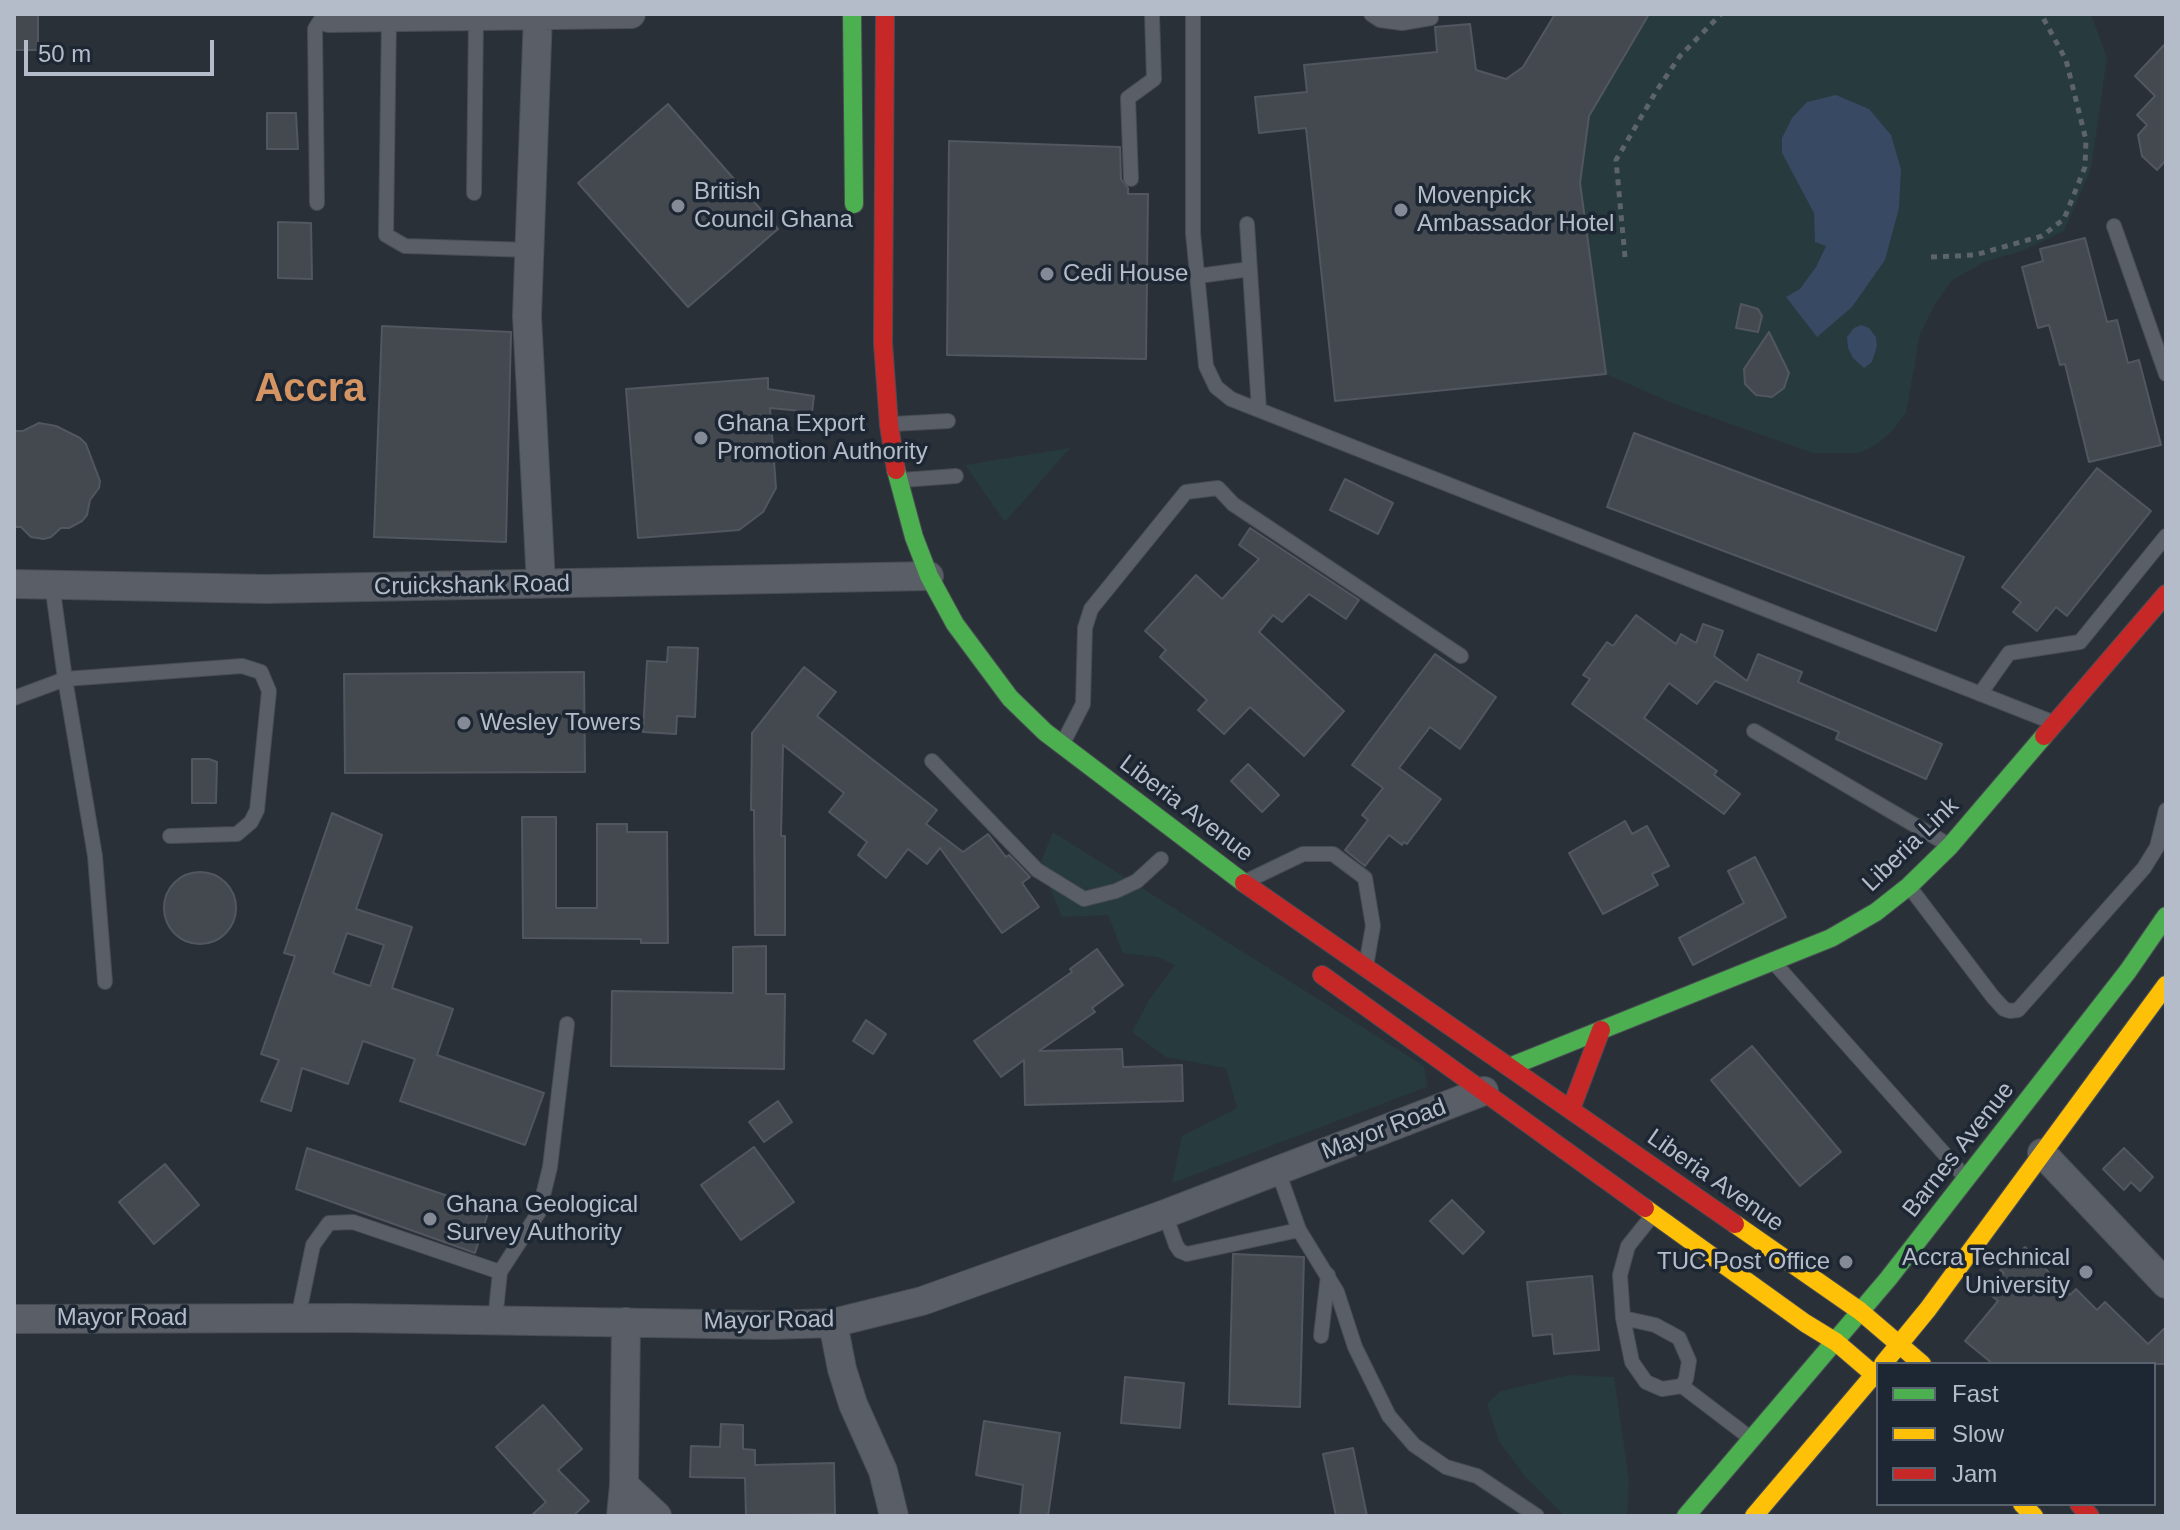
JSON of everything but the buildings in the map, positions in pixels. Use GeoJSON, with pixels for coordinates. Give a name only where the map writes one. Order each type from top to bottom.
{"type":"FeatureCollection","features":[{"type":"Feature","properties":{"kind":"main road"},"geometry":{"type":"LineString","coordinates":[[852,14],[854,219]]}},
{"type":"Feature","properties":{"kind":"main road","name":"Liberia Avenue"},"geometry":{"type":"LineString","coordinates":[[885,14],[883,343],[889,425],[898,480],[914,537],[911,578],[955,624],[1010,698],[1045,732],[1244,883],[1860,1311],[1920,1362]]}},
{"type":"Feature","properties":{"kind":"main road","name":"Liberia Link"},"geometry":{"type":"LineString","coordinates":[[1509,1067],[1831,938],[1876,912],[1909,886],[1950,846],[2166,594]]}},
{"type":"Feature","properties":{"kind":"main road","name":"Liberia Link"},"geometry":{"type":"LineString","coordinates":[[2141,621],[2166,611]]}},
{"type":"Feature","properties":{"kind":"main road","name":"Barnes Avenue"},"geometry":{"type":"LineString","coordinates":[[1686,1516],[1888,1279],[2128,971],[2166,916]]}},
{"type":"Feature","properties":{"kind":"main road"},"geometry":{"type":"LineString","coordinates":[[1303,961],[1805,1323],[1876,1371]]}},
{"type":"Feature","properties":{"kind":"main road"},"geometry":{"type":"LineString","coordinates":[[1885,1362],[1928,1309],[2166,985]]}},
{"type":"Feature","properties":{"kind":"main road"},"geometry":{"type":"LineString","coordinates":[[1571,1109],[1601,1030]]}},
{"type":"Feature","properties":{"kind":"main road"},"geometry":{"type":"LineString","coordinates":[[1754,1516],[1876,1374]]}},
{"type":"Feature","properties":{"kind":"street"},"geometry":{"type":"LineString","coordinates":[[329,18],[631,14]]}},
{"type":"Feature","properties":{"kind":"street"},"geometry":{"type":"LineString","coordinates":[[538,15],[527,316],[541,584]]}},
{"type":"Feature","properties":{"kind":"street","name":"Cruickshank Road"},"geometry":{"type":"LineString","coordinates":[[14,584],[281,589],[911,578]]}},
{"type":"Feature","properties":{"kind":"street","name":"Mayor Road"},"geometry":{"type":"LineString","coordinates":[[14,1319],[833,1323],[922,1301],[1165,1214],[1484,1091]]}},
{"type":"Feature","properties":{"kind":"street"},"geometry":{"type":"LineString","coordinates":[[2042,1153],[2166,1284]]}},
{"type":"Feature","properties":{"kind":"street"},"geometry":{"type":"LineString","coordinates":[[621,1516],[626,1322]]}},
{"type":"Feature","properties":{"kind":"street"},"geometry":{"type":"LineString","coordinates":[[833,1323],[853,1404],[883,1471],[894,1516]]}},
{"type":"Feature","properties":{"kind":"street"},"geometry":{"type":"LineString","coordinates":[[624,1485],[657,1516]]}},
{"type":"Feature","properties":{"kind":"lane"},"geometry":{"type":"LineString","coordinates":[[1131,179],[1128,98],[1154,79],[1152,14]]}},
{"type":"Feature","properties":{"kind":"lane"},"geometry":{"type":"LineString","coordinates":[[1193,14],[1193,233],[1206,366],[1216,387],[1231,399],[2056,724]]}},
{"type":"Feature","properties":{"kind":"lane"},"geometry":{"type":"LineString","coordinates":[[1371,14],[1380,20],[1402,23],[1431,18]]}},
{"type":"Feature","properties":{"kind":"lane"},"geometry":{"type":"LineString","coordinates":[[474,193],[476,16]]}},
{"type":"Feature","properties":{"kind":"lane"},"geometry":{"type":"LineString","coordinates":[[389,17],[386,235],[405,246],[530,250]]}},
{"type":"Feature","properties":{"kind":"lane"},"geometry":{"type":"LineString","coordinates":[[317,203],[315,29],[320,21],[329,18]]}},
{"type":"Feature","properties":{"kind":"lane"},"geometry":{"type":"LineString","coordinates":[[1247,224],[1259,410]]}},
{"type":"Feature","properties":{"kind":"lane"},"geometry":{"type":"LineString","coordinates":[[2114,226],[2166,374]]}},
{"type":"Feature","properties":{"kind":"lane"},"geometry":{"type":"LineString","coordinates":[[1198,276],[1250,269]]}},
{"type":"Feature","properties":{"kind":"lane"},"geometry":{"type":"LineString","coordinates":[[889,425],[948,421]]}},
{"type":"Feature","properties":{"kind":"lane"},"geometry":{"type":"LineString","coordinates":[[898,480],[956,476]]}},
{"type":"Feature","properties":{"kind":"lane"},"geometry":{"type":"LineString","coordinates":[[1062,744],[1083,704],[1085,628],[1091,609],[1186,492],[1218,488],[1233,504],[1461,656]]}},
{"type":"Feature","properties":{"kind":"lane"},"geometry":{"type":"LineString","coordinates":[[1980,694],[2009,653],[2080,642],[2166,536]]}},
{"type":"Feature","properties":{"kind":"lane"},"geometry":{"type":"LineString","coordinates":[[52,584],[95,856],[105,982]]}},
{"type":"Feature","properties":{"kind":"lane"},"geometry":{"type":"LineString","coordinates":[[14,698],[65,679],[242,666],[261,672],[269,691],[257,810],[251,822],[237,834],[170,836]]}},
{"type":"Feature","properties":{"kind":"lane"},"geometry":{"type":"LineString","coordinates":[[1754,731],[1950,846]]}},
{"type":"Feature","properties":{"kind":"lane"},"geometry":{"type":"LineString","coordinates":[[932,761],[1037,870],[1084,899],[1116,891],[1137,881],[1161,859]]}},
{"type":"Feature","properties":{"kind":"lane"},"geometry":{"type":"LineString","coordinates":[[1909,886],[1993,997],[2004,1009],[2018,1010],[2144,868],[2157,847],[2166,810]]}},
{"type":"Feature","properties":{"kind":"lane"},"geometry":{"type":"LineString","coordinates":[[1244,883],[1303,854],[1333,854],[1365,878],[1373,926],[1366,969]]}},
{"type":"Feature","properties":{"kind":"lane"},"geometry":{"type":"LineString","coordinates":[[1774,962],[1967,1180]]}},
{"type":"Feature","properties":{"kind":"lane"},"geometry":{"type":"LineString","coordinates":[[495,1320],[500,1272],[539,1212],[550,1167],[567,1024]]}},
{"type":"Feature","properties":{"kind":"lane"},"geometry":{"type":"LineString","coordinates":[[1278,1171],[1299,1230],[1337,1292],[1355,1347],[1389,1416],[1414,1445],[1446,1467],[1477,1476],[1537,1516]]}},
{"type":"Feature","properties":{"kind":"lane"},"geometry":{"type":"LineString","coordinates":[[1654,1213],[1628,1246],[1620,1275],[1623,1318],[1632,1362],[1646,1382],[1662,1389],[1682,1386],[1752,1439]]}},
{"type":"Feature","properties":{"kind":"lane"},"geometry":{"type":"LineString","coordinates":[[1165,1214],[1176,1245],[1187,1254],[1299,1230]]}},
{"type":"Feature","properties":{"kind":"lane"},"geometry":{"type":"LineString","coordinates":[[298,1318],[313,1245],[329,1223],[353,1222],[500,1272]]}},
{"type":"Feature","properties":{"kind":"lane"},"geometry":{"type":"LineString","coordinates":[[1321,1336],[1328,1274]]}},
{"type":"Feature","properties":{"kind":"lane"},"geometry":{"type":"LineString","coordinates":[[1623,1318],[1655,1325],[1679,1338],[1689,1361],[1682,1386]]}},
{"type":"Feature","properties":{"kind":"path"},"geometry":{"type":"LineString","coordinates":[[1625,257],[1616,160],[1680,56],[1721,14]]}},
{"type":"Feature","properties":{"kind":"path"},"geometry":{"type":"LineString","coordinates":[[1931,257],[1975,255],[2042,236],[2064,219],[2085,167],[2086,140],[2066,60],[2041,14]]}},
{"type":"Feature","properties":{"kind":"green space"},"geometry":{"type":"Polygon","coordinates":[[[1649,14],[2091,14],[2107,58],[2091,169],[2064,231],[2022,251],[1984,262],[1951,281],[1920,334],[1906,413],[1876,445],[1858,453],[1813,453],[1677,405],[1606,374],[1580,183],[1589,116],[1649,14]]]}},
{"type":"Feature","properties":{"kind":"green space"},"geometry":{"type":"Polygon","coordinates":[[[1070,448],[1005,522],[965,465],[1070,448]]]}},
{"type":"Feature","properties":{"kind":"green space"},"geometry":{"type":"Polygon","coordinates":[[[1053,832],[1424,1066],[1427,1087],[1172,1183],[1182,1136],[1237,1108],[1226,1068],[1166,1057],[1132,1032],[1149,1000],[1175,965],[1157,957],[1123,953],[1108,915],[1062,917],[1040,864],[1053,832]]]}},
{"type":"Feature","properties":{"kind":"green space"},"geometry":{"type":"Polygon","coordinates":[[[1570,1375],[1614,1377],[1629,1480],[1627,1516],[1565,1516],[1524,1475],[1499,1441],[1487,1404],[1501,1391],[1570,1375]]]}},
{"type":"Feature","properties":{"kind":"water"},"geometry":{"type":"Polygon","coordinates":[[[1836,95],[1869,109],[1891,135],[1901,169],[1899,208],[1885,260],[1852,307],[1817,337],[1786,297],[1800,289],[1826,246],[1815,242],[1814,213],[1782,153],[1782,138],[1792,118],[1807,102],[1836,95]]]}},
{"type":"Feature","properties":{"kind":"water"},"geometry":{"type":"Polygon","coordinates":[[[1861,325],[1869,328],[1876,337],[1877,346],[1872,362],[1864,368],[1853,358],[1847,337],[1861,325]]]}},
{"type":"Feature","properties":{"kind":"traffic: fast"},"geometry":{"type":"LineString","coordinates":[[852,14],[854,204]]}},
{"type":"Feature","properties":{"kind":"traffic: fast"},"geometry":{"type":"LineString","coordinates":[[896,470],[914,537],[929,576],[955,624],[1010,698],[1045,732],[1244,883]]}},
{"type":"Feature","properties":{"kind":"traffic: fast"},"geometry":{"type":"LineString","coordinates":[[1509,1067],[1831,938],[1876,912],[1909,886],[1950,846],[2044,736]]}},
{"type":"Feature","properties":{"kind":"traffic: fast"},"geometry":{"type":"LineString","coordinates":[[1686,1516],[1888,1279],[2128,971],[2166,916]]}},
{"type":"Feature","properties":{"kind":"traffic: slow"},"geometry":{"type":"LineString","coordinates":[[1885,1362],[1928,1309],[2166,985]]}},
{"type":"Feature","properties":{"kind":"traffic: slow"},"geometry":{"type":"LineString","coordinates":[[1645,1208],[1836,1342],[1876,1376]]}},
{"type":"Feature","properties":{"kind":"traffic: slow"},"geometry":{"type":"LineString","coordinates":[[1735,1224],[1860,1311],[1920,1362]]}},
{"type":"Feature","properties":{"kind":"traffic: slow"},"geometry":{"type":"LineString","coordinates":[[1754,1516],[1876,1372]]}},
{"type":"Feature","properties":{"kind":"traffic: slow"},"geometry":{"type":"LineString","coordinates":[[2024,1506],[2034,1516]]}},
{"type":"Feature","properties":{"kind":"traffic: jam"},"geometry":{"type":"LineString","coordinates":[[885,14],[883,343],[896,470]]}},
{"type":"Feature","properties":{"kind":"traffic: jam"},"geometry":{"type":"LineString","coordinates":[[2044,736],[2166,594]]}},
{"type":"Feature","properties":{"kind":"traffic: jam"},"geometry":{"type":"LineString","coordinates":[[1244,883],[1735,1224]]}},
{"type":"Feature","properties":{"kind":"traffic: jam"},"geometry":{"type":"LineString","coordinates":[[1322,975],[1645,1208]]}},
{"type":"Feature","properties":{"kind":"traffic: jam"},"geometry":{"type":"LineString","coordinates":[[1571,1109],[1601,1030]]}},
{"type":"Feature","properties":{"kind":"traffic: jam"},"geometry":{"type":"LineString","coordinates":[[2081,1506],[2090,1516]]}},
{"type":"Feature","properties":{"kind":"place","name":"British Council Ghana"},"geometry":{"type":"Point","coordinates":[678,206]}},
{"type":"Feature","properties":{"kind":"place","name":"Movenpick Ambassador Hotel"},"geometry":{"type":"Point","coordinates":[1401,210]}},
{"type":"Feature","properties":{"kind":"place","name":"Cedi House"},"geometry":{"type":"Point","coordinates":[1047,274]}},
{"type":"Feature","properties":{"kind":"place","name":"Ghana Export Promotion Authority"},"geometry":{"type":"Point","coordinates":[701,438]}},
{"type":"Feature","properties":{"kind":"place","name":"Wesley Towers"},"geometry":{"type":"Point","coordinates":[464,723]}},
{"type":"Feature","properties":{"kind":"place","name":"Ghana Geological Survey Authority"},"geometry":{"type":"Point","coordinates":[430,1219]}},
{"type":"Feature","properties":{"kind":"place","name":"TUC Post Office"},"geometry":{"type":"Point","coordinates":[1846,1262]}},
{"type":"Feature","properties":{"kind":"place","name":"Accra Technical University"},"geometry":{"type":"Point","coordinates":[2086,1272]}},
{"type":"Feature","properties":{"kind":"district","name":"Accra"},"geometry":{"type":"Point","coordinates":[310,390]}}]}
